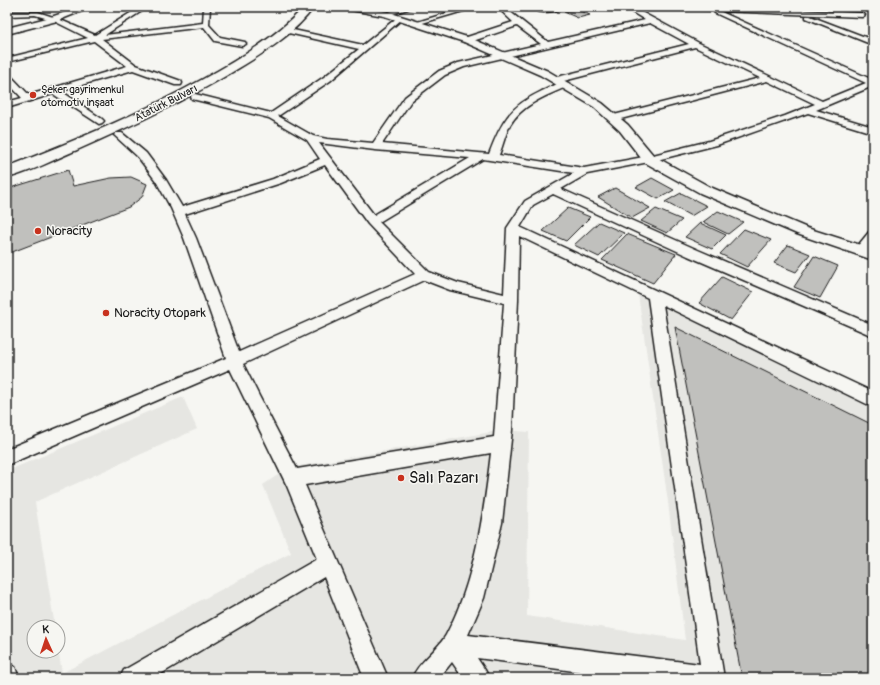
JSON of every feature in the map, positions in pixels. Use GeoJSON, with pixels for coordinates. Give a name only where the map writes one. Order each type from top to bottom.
{"type":"FeatureCollection","features":[{"type":"Feature","properties":{"kind":"main road","name":"Atatürk Bulvarı"},"geometry":{"type":"LineString","coordinates":[[7,173],[98,135],[182,96],[236,65],[287,30],[297,22],[310,7]]}},
{"type":"Feature","properties":{"kind":"main road","name":"Atatürk Bulvarı"},"geometry":{"type":"LineString","coordinates":[[7,165],[92,130],[169,95],[219,67],[268,32],[286,16]]}},
{"type":"Feature","properties":{"kind":"main road"},"geometry":{"type":"LineString","coordinates":[[7,183],[119,135],[195,97],[228,78],[287,30]]}},
{"type":"Feature","properties":{"kind":"main road"},"geometry":{"type":"LineString","coordinates":[[229,52],[268,32]]}},
{"type":"Feature","properties":{"kind":"main road"},"geometry":{"type":"LineString","coordinates":[[165,89],[190,76]]}},
{"type":"Feature","properties":{"kind":"main road"},"geometry":{"type":"LineString","coordinates":[[7,159],[113,115]]}},
{"type":"Feature","properties":{"kind":"street"},"geometry":{"type":"LineString","coordinates":[[24,13],[33,7]]}},
{"type":"Feature","properties":{"kind":"street"},"geometry":{"type":"LineString","coordinates":[[7,31],[54,19],[88,7]]}},
{"type":"Feature","properties":{"kind":"street"},"geometry":{"type":"LineString","coordinates":[[95,38],[145,7]]}},
{"type":"Feature","properties":{"kind":"street"},"geometry":{"type":"LineString","coordinates":[[207,7],[206,25],[218,39],[242,44]]}},
{"type":"Feature","properties":{"kind":"street"},"geometry":{"type":"LineString","coordinates":[[345,7],[385,14],[417,23],[467,40],[503,55],[560,82],[598,105],[624,128],[649,159],[705,190],[802,231],[873,256]]}},
{"type":"Feature","properties":{"kind":"street"},"geometry":{"type":"LineString","coordinates":[[385,14],[411,7]]}},
{"type":"Feature","properties":{"kind":"street"},"geometry":{"type":"LineString","coordinates":[[417,23],[474,7]]}},
{"type":"Feature","properties":{"kind":"street"},"geometry":{"type":"LineString","coordinates":[[500,7],[547,45]]}},
{"type":"Feature","properties":{"kind":"street"},"geometry":{"type":"LineString","coordinates":[[539,10],[561,7]]}},
{"type":"Feature","properties":{"kind":"street"},"geometry":{"type":"LineString","coordinates":[[627,7],[696,45],[822,104]]}},
{"type":"Feature","properties":{"kind":"street"},"geometry":{"type":"LineString","coordinates":[[682,7],[865,16],[830,7]]}},
{"type":"Feature","properties":{"kind":"street"},"geometry":{"type":"LineString","coordinates":[[424,678],[453,644],[474,598],[492,523],[502,443],[511,300],[512,228],[529,203],[552,188],[584,171],[649,159],[713,143],[788,118],[873,83],[710,8]]}},
{"type":"Feature","properties":{"kind":"street"},"geometry":{"type":"LineString","coordinates":[[796,12],[873,43]]}},
{"type":"Feature","properties":{"kind":"street"},"geometry":{"type":"LineString","coordinates":[[7,14],[36,13],[54,19],[95,38],[133,67],[178,83]]}},
{"type":"Feature","properties":{"kind":"street"},"geometry":{"type":"LineString","coordinates":[[272,116],[327,79],[400,18]]}},
{"type":"Feature","properties":{"kind":"street"},"geometry":{"type":"LineString","coordinates":[[375,147],[408,99],[442,73],[461,65],[652,20]]}},
{"type":"Feature","properties":{"kind":"street"},"geometry":{"type":"LineString","coordinates":[[467,40],[518,23]]}},
{"type":"Feature","properties":{"kind":"street"},"geometry":{"type":"LineString","coordinates":[[7,60],[95,38],[206,25]]}},
{"type":"Feature","properties":{"kind":"street"},"geometry":{"type":"LineString","coordinates":[[287,30],[365,48]]}},
{"type":"Feature","properties":{"kind":"street"},"geometry":{"type":"LineString","coordinates":[[494,157],[509,119],[521,108],[560,82],[696,45]]}},
{"type":"Feature","properties":{"kind":"street"},"geometry":{"type":"LineString","coordinates":[[7,105],[133,67]]}},
{"type":"Feature","properties":{"kind":"street"},"geometry":{"type":"LineString","coordinates":[[7,77],[28,99]]}},
{"type":"Feature","properties":{"kind":"street"},"geometry":{"type":"LineString","coordinates":[[613,118],[766,79]]}},
{"type":"Feature","properties":{"kind":"street"},"geometry":{"type":"LineString","coordinates":[[55,91],[99,121]]}},
{"type":"Feature","properties":{"kind":"street"},"geometry":{"type":"LineString","coordinates":[[195,97],[272,116],[310,138],[327,142],[494,157],[584,171]]}},
{"type":"Feature","properties":{"kind":"street"},"geometry":{"type":"LineString","coordinates":[[808,110],[873,130]]}},
{"type":"Feature","properties":{"kind":"street"},"geometry":{"type":"LineString","coordinates":[[119,135],[148,160],[179,212],[234,361],[293,478],[376,678]]}},
{"type":"Feature","properties":{"kind":"street"},"geometry":{"type":"LineString","coordinates":[[310,138],[372,221],[424,275],[455,287],[511,300]]}},
{"type":"Feature","properties":{"kind":"street"},"geometry":{"type":"LineString","coordinates":[[372,221],[481,156]]}},
{"type":"Feature","properties":{"kind":"street"},"geometry":{"type":"LineString","coordinates":[[179,212],[277,181],[327,160]]}},
{"type":"Feature","properties":{"kind":"street"},"geometry":{"type":"LineString","coordinates":[[552,188],[700,256],[873,331]]}},
{"type":"Feature","properties":{"kind":"street"},"geometry":{"type":"LineString","coordinates":[[512,228],[873,400]]}},
{"type":"Feature","properties":{"kind":"street"},"geometry":{"type":"LineString","coordinates":[[860,251],[873,235]]}},
{"type":"Feature","properties":{"kind":"street"},"geometry":{"type":"LineString","coordinates":[[7,457],[234,361],[424,275]]}},
{"type":"Feature","properties":{"kind":"street"},"geometry":{"type":"LineString","coordinates":[[453,644],[684,674],[713,676],[654,295]]}},
{"type":"Feature","properties":{"kind":"street"},"geometry":{"type":"LineString","coordinates":[[293,478],[502,443]]}},
{"type":"Feature","properties":{"kind":"street"},"geometry":{"type":"LineString","coordinates":[[132,678],[329,563]]}},
{"type":"Feature","properties":{"kind":"street"},"geometry":{"type":"LineString","coordinates":[[453,644],[477,678]]}},
{"type":"Feature","properties":{"kind":"shaded area","name":"Salı Pazarı"},"geometry":{"type":"Polygon","coordinates":[[[637,287],[649,287],[873,390],[873,678],[7,678],[7,471],[183,397],[197,429],[35,502],[54,619],[26,619],[26,659],[60,659],[62,673],[291,553],[263,485],[288,468],[503,430],[529,432],[527,616],[685,640],[668,502],[637,287]]]}},
{"type":"Feature","properties":{"kind":"building"},"geometry":{"type":"Polygon","coordinates":[[[575,9],[590,15],[578,18],[564,12],[575,9]]]}},
{"type":"Feature","properties":{"kind":"building","name":"Noracity"},"geometry":{"type":"Polygon","coordinates":[[[68,170],[73,186],[111,178],[131,177],[147,184],[142,197],[129,207],[7,254],[7,189],[68,170]]]}},
{"type":"Feature","properties":{"kind":"building"},"geometry":{"type":"Polygon","coordinates":[[[652,178],[674,190],[658,199],[636,187],[652,178]]]}},
{"type":"Feature","properties":{"kind":"building"},"geometry":{"type":"Polygon","coordinates":[[[615,188],[650,208],[632,218],[598,197],[615,188]]]}},
{"type":"Feature","properties":{"kind":"building"},"geometry":{"type":"Polygon","coordinates":[[[681,193],[707,206],[691,216],[665,202],[681,193]]]}},
{"type":"Feature","properties":{"kind":"building"},"geometry":{"type":"Polygon","coordinates":[[[568,208],[590,217],[566,241],[543,231],[568,208]]]}},
{"type":"Feature","properties":{"kind":"building"},"geometry":{"type":"Polygon","coordinates":[[[656,209],[682,220],[667,233],[641,221],[656,209]]]}},
{"type":"Feature","properties":{"kind":"building"},"geometry":{"type":"Polygon","coordinates":[[[718,211],[743,222],[728,234],[703,222],[718,211]]]}},
{"type":"Feature","properties":{"kind":"building"},"geometry":{"type":"Polygon","coordinates":[[[599,222],[624,233],[599,257],[574,245],[599,222]]]}},
{"type":"Feature","properties":{"kind":"building"},"geometry":{"type":"Polygon","coordinates":[[[700,223],[726,235],[712,249],[685,237],[700,223]]]}},
{"type":"Feature","properties":{"kind":"building"},"geometry":{"type":"Polygon","coordinates":[[[744,229],[771,240],[747,267],[720,254],[744,229]]]}},
{"type":"Feature","properties":{"kind":"building"},"geometry":{"type":"Polygon","coordinates":[[[627,234],[676,254],[653,283],[602,260],[627,234]]]}},
{"type":"Feature","properties":{"kind":"building"},"geometry":{"type":"Polygon","coordinates":[[[788,245],[810,254],[796,272],[774,263],[788,245]]]}},
{"type":"Feature","properties":{"kind":"building"},"geometry":{"type":"Polygon","coordinates":[[[814,256],[838,266],[820,298],[794,287],[814,256]]]}},
{"type":"Feature","properties":{"kind":"building"},"geometry":{"type":"Polygon","coordinates":[[[722,277],[753,292],[731,320],[699,303],[722,277]]]}},
{"type":"Feature","properties":{"kind":"building"},"geometry":{"type":"Polygon","coordinates":[[[675,327],[873,425],[873,678],[742,678],[675,327]]]}},
{"type":"Feature","properties":{"kind":"place","name":"Şeker gayrimenkul otomotiv inşaat"},"geometry":{"type":"Point","coordinates":[33,95]}},
{"type":"Feature","properties":{"kind":"place","name":"Noracity"},"geometry":{"type":"Point","coordinates":[38,231]}},
{"type":"Feature","properties":{"kind":"place","name":"Noracity Otopark"},"geometry":{"type":"Point","coordinates":[106,313]}},
{"type":"Feature","properties":{"kind":"place","name":"Salı Pazarı"},"geometry":{"type":"Point","coordinates":[401,478]}}]}
